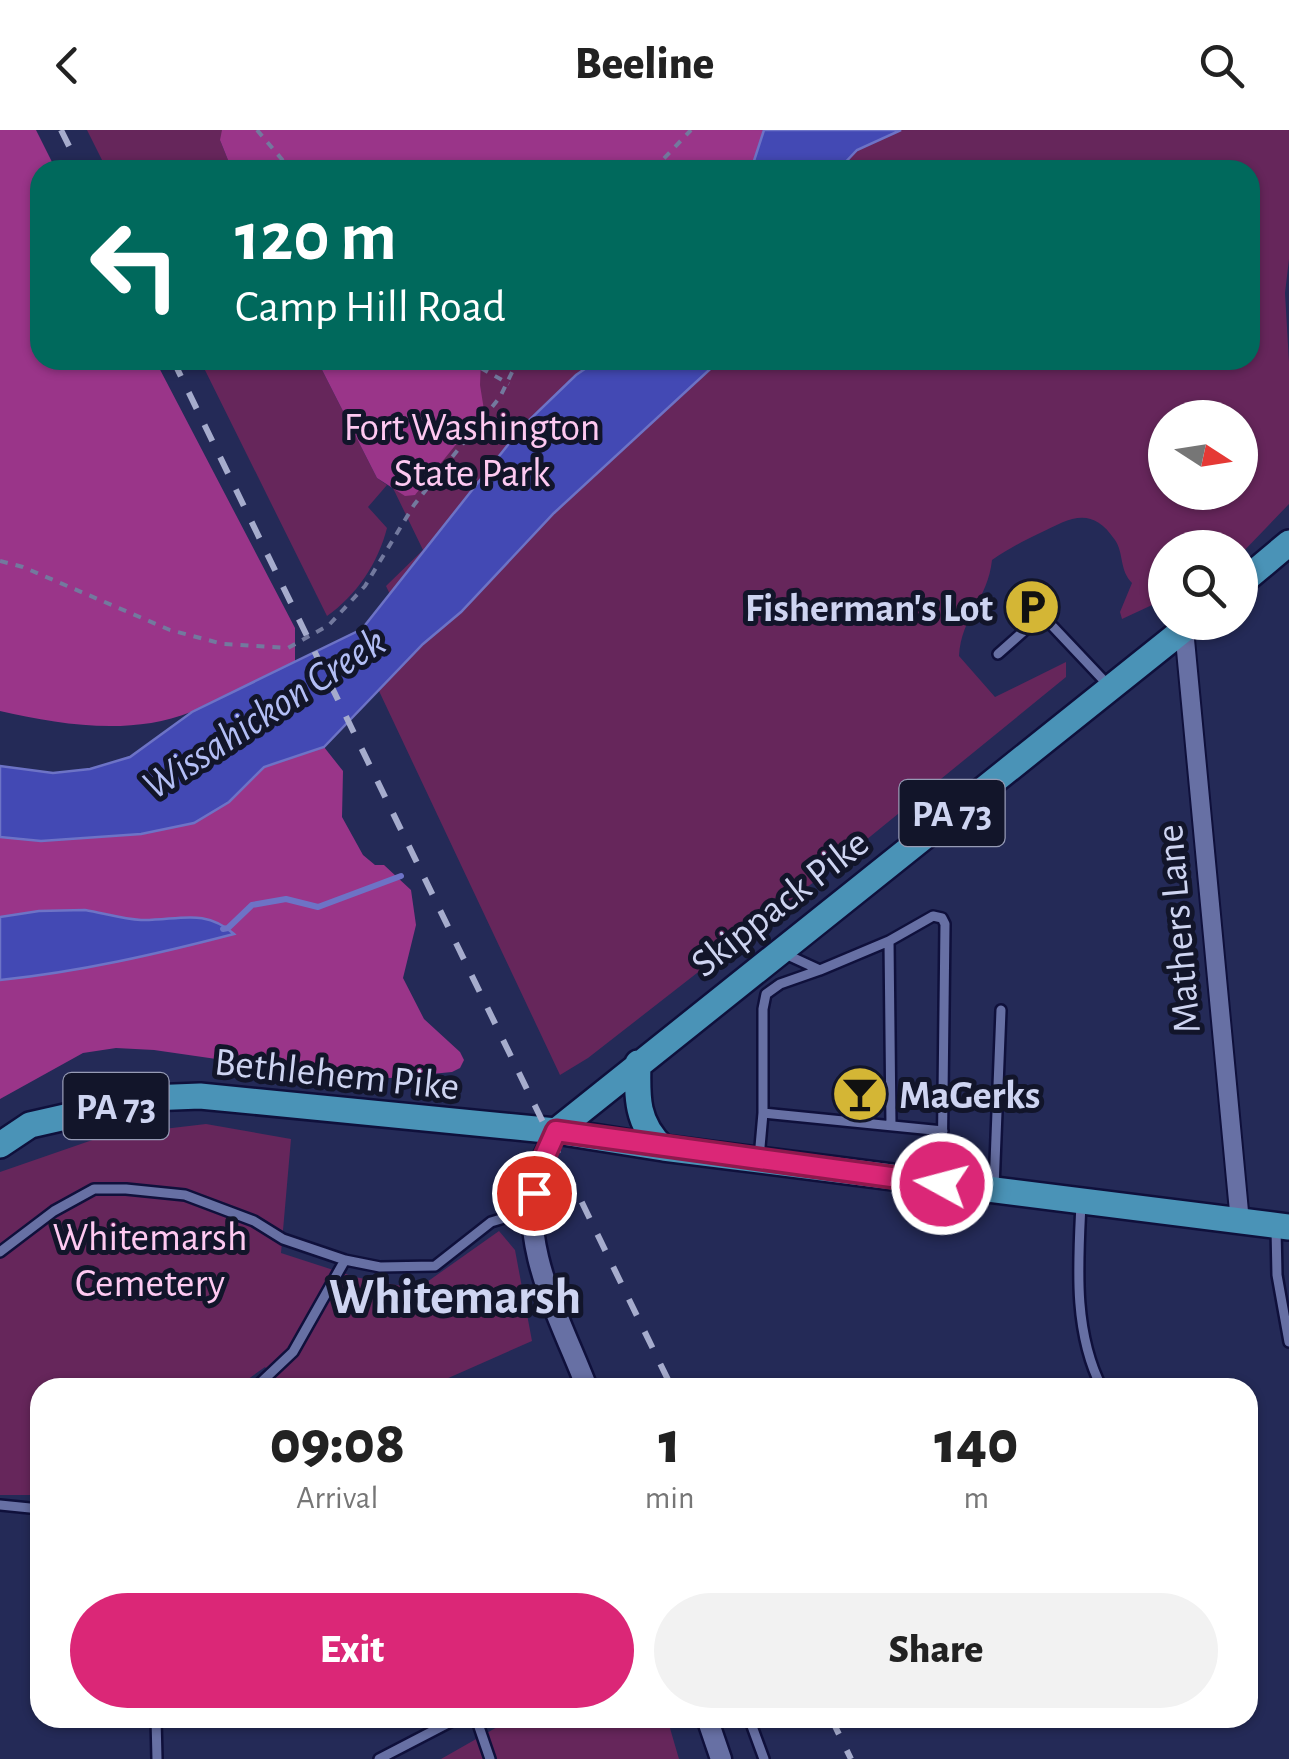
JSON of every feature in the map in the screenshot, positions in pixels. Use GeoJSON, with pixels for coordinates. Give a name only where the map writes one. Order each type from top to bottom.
{"type":"FeatureCollection","features":[{"type":"Feature","properties":{"kind":"main road"},"geometry":{"type":"LineString","coordinates":[[1258,569],[1289,544]]}},
{"type":"Feature","properties":{"kind":"main road","name":"Skippack Pike"},"geometry":{"type":"LineString","coordinates":[[556,1131],[1170,640]]}},
{"type":"Feature","properties":{"kind":"main road"},"geometry":{"type":"LineString","coordinates":[[638,1062],[640,1119],[648,1135],[663,1148]]}},
{"type":"Feature","properties":{"kind":"main road","name":"Bethlehem Pike"},"geometry":{"type":"LineString","coordinates":[[0,1144],[30,1125],[149,1098],[200,1096],[556,1131],[1283,1227]]}},
{"type":"Feature","properties":{"kind":"street","name":"Mathers Lane"},"geometry":{"type":"LineString","coordinates":[[1189,640],[1240,1222]]}},
{"type":"Feature","properties":{"kind":"street"},"geometry":{"type":"LineString","coordinates":[[556,1131],[539,1169],[533,1209],[538,1257],[583,1378]]}},
{"type":"Feature","properties":{"kind":"street"},"geometry":{"type":"LineString","coordinates":[[710,1728],[721,1759]]}},
{"type":"Feature","properties":{"kind":"lane"},"geometry":{"type":"LineString","coordinates":[[998,654],[1042,615],[1110,688]]}},
{"type":"Feature","properties":{"kind":"lane"},"geometry":{"type":"LineString","coordinates":[[759,1160],[766,994],[780,984],[890,941],[933,916],[942,918],[946,924],[942,1184]]}},
{"type":"Feature","properties":{"kind":"lane"},"geometry":{"type":"LineString","coordinates":[[890,941],[891,1125]]}},
{"type":"Feature","properties":{"kind":"lane"},"geometry":{"type":"LineString","coordinates":[[778,951],[820,970]]}},
{"type":"Feature","properties":{"kind":"lane"},"geometry":{"type":"LineString","coordinates":[[994,1190],[1001,1010]]}},
{"type":"Feature","properties":{"kind":"lane"},"geometry":{"type":"LineString","coordinates":[[763,1112],[943,1131]]}},
{"type":"Feature","properties":{"kind":"lane"},"geometry":{"type":"LineString","coordinates":[[0,1252],[54,1212],[94,1189],[126,1188],[185,1195],[254,1221],[282,1239],[380,1267],[435,1266],[491,1222],[533,1209]]}},
{"type":"Feature","properties":{"kind":"lane"},"geometry":{"type":"LineString","coordinates":[[1081,1202],[1081,1322],[1097,1378]]}},
{"type":"Feature","properties":{"kind":"lane"},"geometry":{"type":"LineString","coordinates":[[1283,1227],[1277,1275],[1289,1342]]}},
{"type":"Feature","properties":{"kind":"lane"},"geometry":{"type":"LineString","coordinates":[[266,1378],[293,1352],[345,1260]]}},
{"type":"Feature","properties":{"kind":"lane"},"geometry":{"type":"LineString","coordinates":[[0,1504],[30,1508]]}},
{"type":"Feature","properties":{"kind":"lane"},"geometry":{"type":"LineString","coordinates":[[156,1728],[157,1759]]}},
{"type":"Feature","properties":{"kind":"lane"},"geometry":{"type":"LineString","coordinates":[[379,1759],[438,1728]]}},
{"type":"Feature","properties":{"kind":"lane"},"geometry":{"type":"LineString","coordinates":[[479,1728],[490,1759]]}},
{"type":"Feature","properties":{"kind":"lane"},"geometry":{"type":"LineString","coordinates":[[753,1728],[764,1759]]}},
{"type":"Feature","properties":{"kind":"path"},"geometry":{"type":"LineString","coordinates":[[257,130],[282,160]]}},
{"type":"Feature","properties":{"kind":"path"},"geometry":{"type":"LineString","coordinates":[[663,160],[692,130]]}},
{"type":"Feature","properties":{"kind":"path"},"geometry":{"type":"LineString","coordinates":[[484,370],[508,384]]}},
{"type":"Feature","properties":{"kind":"path"},"geometry":{"type":"LineString","coordinates":[[0,560],[170,630],[222,644],[288,648],[330,625],[344,612],[378,568],[414,505],[484,421],[514,370]]}},
{"type":"Feature","properties":{"kind":"green space"},"geometry":{"type":"Polygon","coordinates":[[[87,130],[1289,130],[1289,259],[1285,293],[1289,504],[1258,536],[1258,530],[1148,530],[1148,607],[1122,619],[1120,612],[1132,583],[1115,540],[1097,522],[1079,518],[1061,523],[992,560],[990,574],[964,630],[959,656],[995,697],[1066,662],[1066,677],[828,871],[588,1058],[560,1075],[379,691],[423,644],[461,612],[554,513],[709,370],[1260,370],[1260,160],[233,160],[220,140],[228,160],[102,160],[87,130]]]}},
{"type":"Feature","properties":{"kind":"green space"},"geometry":{"type":"Polygon","coordinates":[[[205,370],[322,370],[377,478],[387,485],[368,507],[387,528],[378,554],[357,588],[327,616],[205,370]]]}},
{"type":"Feature","properties":{"kind":"green space","name":"Fort Washington State Park"},"geometry":{"type":"Polygon","coordinates":[[[336,370],[677,370],[410,636],[386,586],[423,550],[336,370]]]}},
{"type":"Feature","properties":{"kind":"green space","name":"Whitemarsh Cemetery"},"geometry":{"type":"Polygon","coordinates":[[[206,1124],[291,1139],[281,1253],[355,1277],[417,1289],[499,1231],[515,1250],[532,1341],[448,1378],[275,1378],[265,1367],[250,1378],[30,1378],[30,1495],[0,1495],[0,1172],[104,1136],[206,1124]]]}},
{"type":"Feature","properties":{"kind":"green space"},"geometry":{"type":"Polygon","coordinates":[[[495,1728],[670,1728],[679,1759],[441,1759],[495,1728]]]}},
{"type":"Feature","properties":{"kind":"shaded area"},"geometry":{"type":"Polygon","coordinates":[[[0,130],[36,130],[51,160],[30,160],[30,370],[160,370],[295,628],[295,661],[191,712],[144,724],[96,726],[0,711],[0,130]]]}},
{"type":"Feature","properties":{"kind":"shaded area"},"geometry":{"type":"Polygon","coordinates":[[[222,130],[764,130],[754,160],[228,160],[220,140],[222,130]]]}},
{"type":"Feature","properties":{"kind":"shaded area"},"geometry":{"type":"Polygon","coordinates":[[[322,370],[481,370],[484,410],[415,495],[405,496],[377,478],[322,370]]]}},
{"type":"Feature","properties":{"kind":"shaded area"},"geometry":{"type":"Polygon","coordinates":[[[324,747],[343,771],[342,817],[363,855],[375,865],[384,865],[411,890],[416,925],[403,978],[424,1019],[460,1052],[464,1060],[460,1068],[390,1078],[116,1048],[83,1053],[0,1099],[0,837],[41,841],[229,802],[264,767],[324,747]]]}},
{"type":"Feature","properties":{"kind":"water"},"geometry":{"type":"Polygon","coordinates":[[[764,130],[901,130],[857,150],[848,160],[754,160],[764,130]]]}},
{"type":"Feature","properties":{"kind":"water","name":"Wissahickon Creek"},"geometry":{"type":"Polygon","coordinates":[[[583,370],[709,370],[554,513],[461,612],[423,644],[324,747],[264,767],[229,802],[194,823],[141,834],[41,841],[0,837],[0,766],[53,773],[90,769],[130,757],[192,712],[362,629],[522,427],[583,370]]]}},
{"type":"Feature","properties":{"kind":"water"},"geometry":{"type":"Polygon","coordinates":[[[85,910],[141,920],[201,918],[234,934],[118,962],[0,980],[0,917],[85,910]]]}},
{"type":"Feature","properties":{"kind":"waterway"},"geometry":{"type":"LineString","coordinates":[[223,929],[252,905],[286,899],[318,907],[401,876]]}},
{"type":"Feature","properties":{"kind":"railway"},"geometry":{"type":"LineString","coordinates":[[61,130],[76,160]]}},
{"type":"Feature","properties":{"kind":"railway"},"geometry":{"type":"LineString","coordinates":[[178,370],[667,1378]]}},
{"type":"Feature","properties":{"kind":"railway"},"geometry":{"type":"LineString","coordinates":[[836,1728],[851,1759]]}},
{"type":"Feature","properties":{"kind":"place","name":"Fisherman's Lot"},"geometry":{"type":"Point","coordinates":[1032,607]}},
{"type":"Feature","properties":{"kind":"place","name":"MaGerks"},"geometry":{"type":"Point","coordinates":[860,1094]}},
{"type":"Feature","properties":{"kind":"district","name":"Whitemarsh"},"geometry":{"type":"Point","coordinates":[455,1295]}},
{"type":"Feature","properties":{"kind":"route"},"geometry":{"type":"LineString","coordinates":[[534,1193],[539,1169],[556,1131],[942,1184]]}}]}
